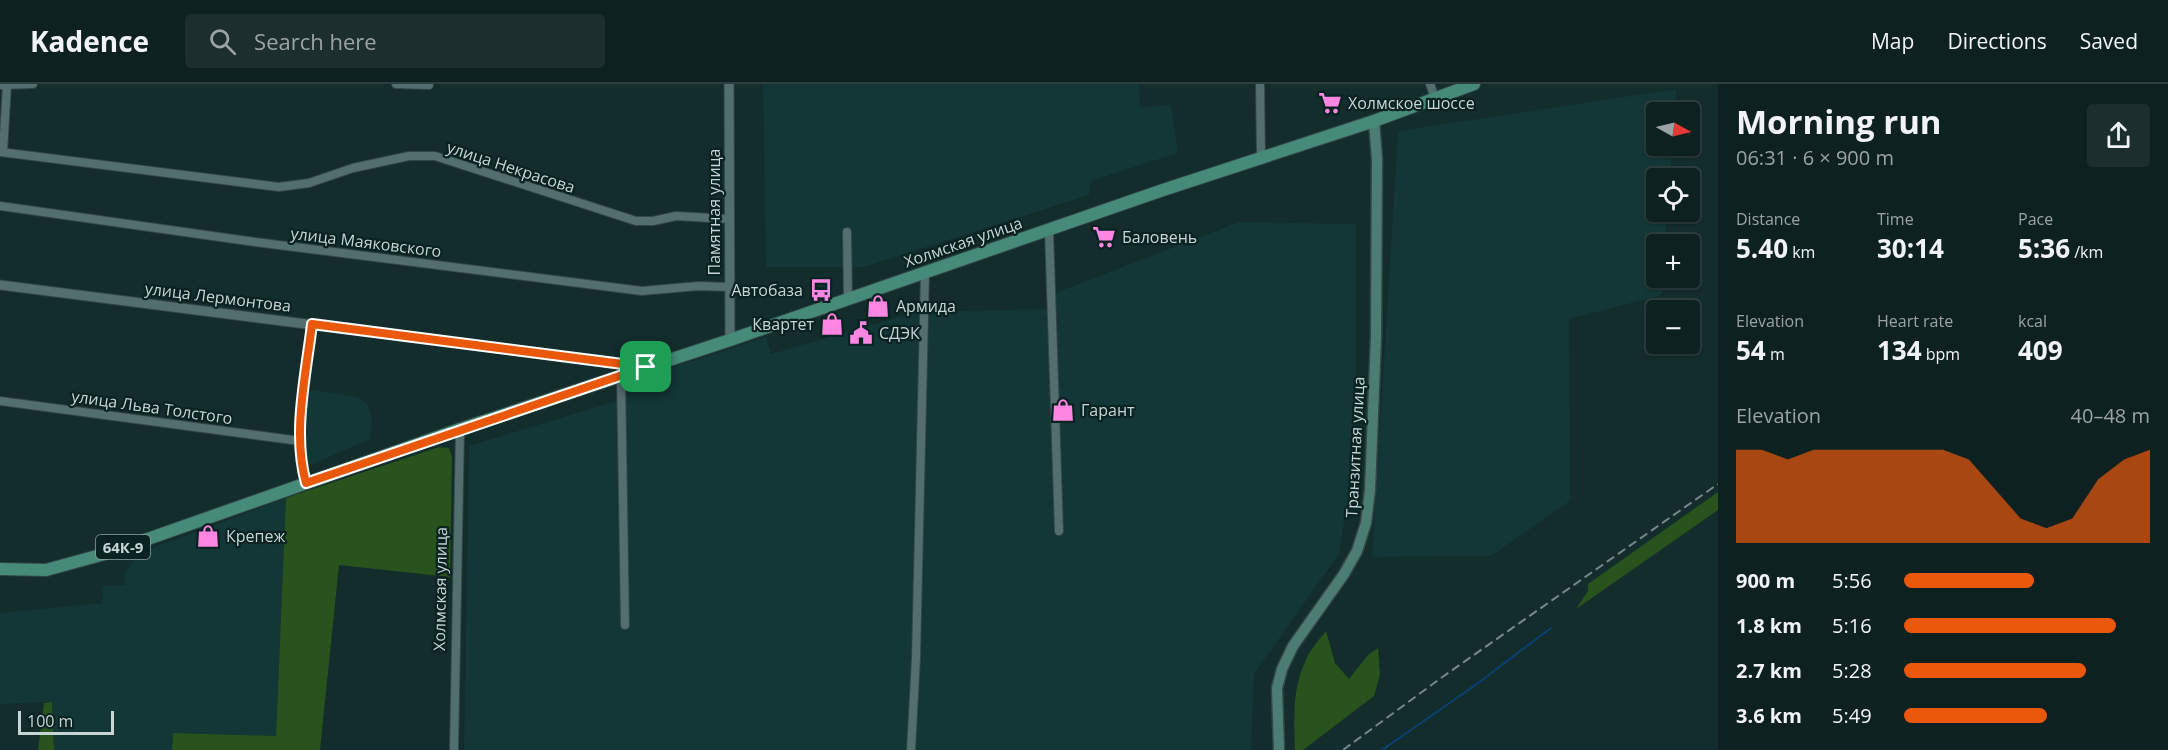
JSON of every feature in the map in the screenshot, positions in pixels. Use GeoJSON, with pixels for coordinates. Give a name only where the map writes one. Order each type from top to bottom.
{"type":"FeatureCollection","features":[{"type":"Feature","properties":{"kind":"main road","name":"Холмская улица"},"geometry":{"type":"LineString","coordinates":[[0,569],[31,570],[60,567],[108,553],[460,429],[848,300],[1261,157],[1374,121],[1474,84]]}},
{"type":"Feature","properties":{"kind":"main road","name":"Транзитная улица"},"geometry":{"type":"LineString","coordinates":[[1280,750],[1277,688],[1282,669],[1293,646],[1344,574],[1357,551],[1366,523],[1370,490],[1376,337],[1377,159],[1374,121]]}},
{"type":"Feature","properties":{"kind":"street"},"geometry":{"type":"LineString","coordinates":[[2,152],[5,85],[33,84]]}},
{"type":"Feature","properties":{"kind":"street"},"geometry":{"type":"LineString","coordinates":[[396,84],[429,85]]}},
{"type":"Feature","properties":{"kind":"street","name":"Памятная улица"},"geometry":{"type":"LineString","coordinates":[[729,84],[730,340]]}},
{"type":"Feature","properties":{"kind":"street"},"geometry":{"type":"LineString","coordinates":[[1260,84],[1261,157]]}},
{"type":"Feature","properties":{"kind":"street"},"geometry":{"type":"LineString","coordinates":[[1430,84],[1435,98]]}},
{"type":"Feature","properties":{"kind":"street","name":"улица Некрасова"},"geometry":{"type":"LineString","coordinates":[[2,152],[279,188],[309,183],[353,168],[409,156],[435,156],[636,222],[676,216],[729,219]]}},
{"type":"Feature","properties":{"kind":"street","name":"улица Маяковского"},"geometry":{"type":"LineString","coordinates":[[0,206],[255,242],[642,291],[698,285],[730,287]]}},
{"type":"Feature","properties":{"kind":"street"},"geometry":{"type":"LineString","coordinates":[[1049,230],[1059,531]]}},
{"type":"Feature","properties":{"kind":"street"},"geometry":{"type":"LineString","coordinates":[[848,232],[848,300]]}},
{"type":"Feature","properties":{"kind":"street"},"geometry":{"type":"LineString","coordinates":[[911,750],[916,658],[926,273]]}},
{"type":"Feature","properties":{"kind":"street","name":"улица Лермонтова"},"geometry":{"type":"LineString","coordinates":[[0,285],[646,367]]}},
{"type":"Feature","properties":{"kind":"street"},"geometry":{"type":"LineString","coordinates":[[306,483],[300,441],[312,324]]}},
{"type":"Feature","properties":{"kind":"street"},"geometry":{"type":"LineString","coordinates":[[621,375],[625,625]]}},
{"type":"Feature","properties":{"kind":"street","name":"улица Льва Толстого"},"geometry":{"type":"LineString","coordinates":[[0,400],[300,441]]}},
{"type":"Feature","properties":{"kind":"street","name":"Холмская улица"},"geometry":{"type":"LineString","coordinates":[[454,750],[460,429]]}},
{"type":"Feature","properties":{"kind":"shaded area"},"geometry":{"type":"Polygon","coordinates":[[[763,84],[1139,84],[1140,107],[1171,105],[1178,153],[1091,181],[1089,195],[864,267],[766,267],[763,84]]]}},
{"type":"Feature","properties":{"kind":"shaded area"},"geometry":{"type":"Polygon","coordinates":[[[1676,89],[1675,102],[1646,102],[1646,156],[1671,156],[1671,168],[1646,168],[1646,222],[1666,222],[1666,234],[1646,234],[1646,288],[1662,288],[1662,295],[1569,319],[1570,501],[1491,556],[1372,557],[1398,131],[1676,89]]]}},
{"type":"Feature","properties":{"kind":"shaded area"},"geometry":{"type":"Polygon","coordinates":[[[1239,222],[1356,224],[1356,442],[1339,554],[1254,674],[1251,750],[464,750],[469,446],[620,400],[621,384],[766,337],[771,354],[916,312],[1049,309],[1050,295],[1239,222]]]}},
{"type":"Feature","properties":{"kind":"shaded area"},"geometry":{"type":"Polygon","coordinates":[[[315,390],[358,397],[368,405],[372,419],[370,439],[309,466],[304,444],[306,391],[315,390]]]}},
{"type":"Feature","properties":{"kind":"shaded area"},"geometry":{"type":"Polygon","coordinates":[[[286,498],[276,736],[173,733],[172,750],[54,750],[52,702],[0,704],[0,613],[103,603],[102,586],[126,585],[124,574],[139,553],[286,498]]]}},
{"type":"Feature","properties":{"kind":"green space"},"geometry":{"type":"Polygon","coordinates":[[[439,447],[449,448],[452,457],[450,577],[339,565],[320,750],[172,750],[173,733],[276,736],[286,498],[439,447]]]}},
{"type":"Feature","properties":{"kind":"green space"},"geometry":{"type":"Polygon","coordinates":[[[1718,492],[1718,510],[1576,609],[1588,591],[1588,584],[1718,492]]]}},
{"type":"Feature","properties":{"kind":"green space"},"geometry":{"type":"Polygon","coordinates":[[[1326,631],[1335,663],[1349,679],[1368,655],[1378,648],[1380,675],[1374,696],[1303,750],[1295,750],[1295,705],[1298,683],[1307,658],[1326,631]]]}},
{"type":"Feature","properties":{"kind":"green space"},"geometry":{"type":"Polygon","coordinates":[[[52,702],[54,750],[38,750],[44,703],[52,702]]]}},
{"type":"Feature","properties":{"kind":"waterway"},"geometry":{"type":"LineString","coordinates":[[1382,750],[1474,686],[1551,628]]}},
{"type":"Feature","properties":{"kind":"railway"},"geometry":{"type":"LineString","coordinates":[[1343,750],[1441,678],[1718,484]]}},
{"type":"Feature","properties":{"kind":"place","name":"Холмское шоссе"},"geometry":{"type":"Point","coordinates":[1330,103]}},
{"type":"Feature","properties":{"kind":"place","name":"Баловень"},"geometry":{"type":"Point","coordinates":[1104,237]}},
{"type":"Feature","properties":{"kind":"place","name":"Автобаза"},"geometry":{"type":"Point","coordinates":[821,290]}},
{"type":"Feature","properties":{"kind":"place","name":"Армида"},"geometry":{"type":"Point","coordinates":[878,306]}},
{"type":"Feature","properties":{"kind":"place","name":"Квартет"},"geometry":{"type":"Point","coordinates":[832,324]}},
{"type":"Feature","properties":{"kind":"place","name":"СДЭК"},"geometry":{"type":"Point","coordinates":[861,333]}},
{"type":"Feature","properties":{"kind":"place","name":"Гарант"},"geometry":{"type":"Point","coordinates":[1063,410]}},
{"type":"Feature","properties":{"kind":"place","name":"Крепеж"},"geometry":{"type":"Point","coordinates":[208,536]}},
{"type":"Feature","properties":{"kind":"route"},"geometry":{"type":"LineString","coordinates":[[312,324],[646,367],[460,429],[306,483],[300,441],[312,324]]}}]}
